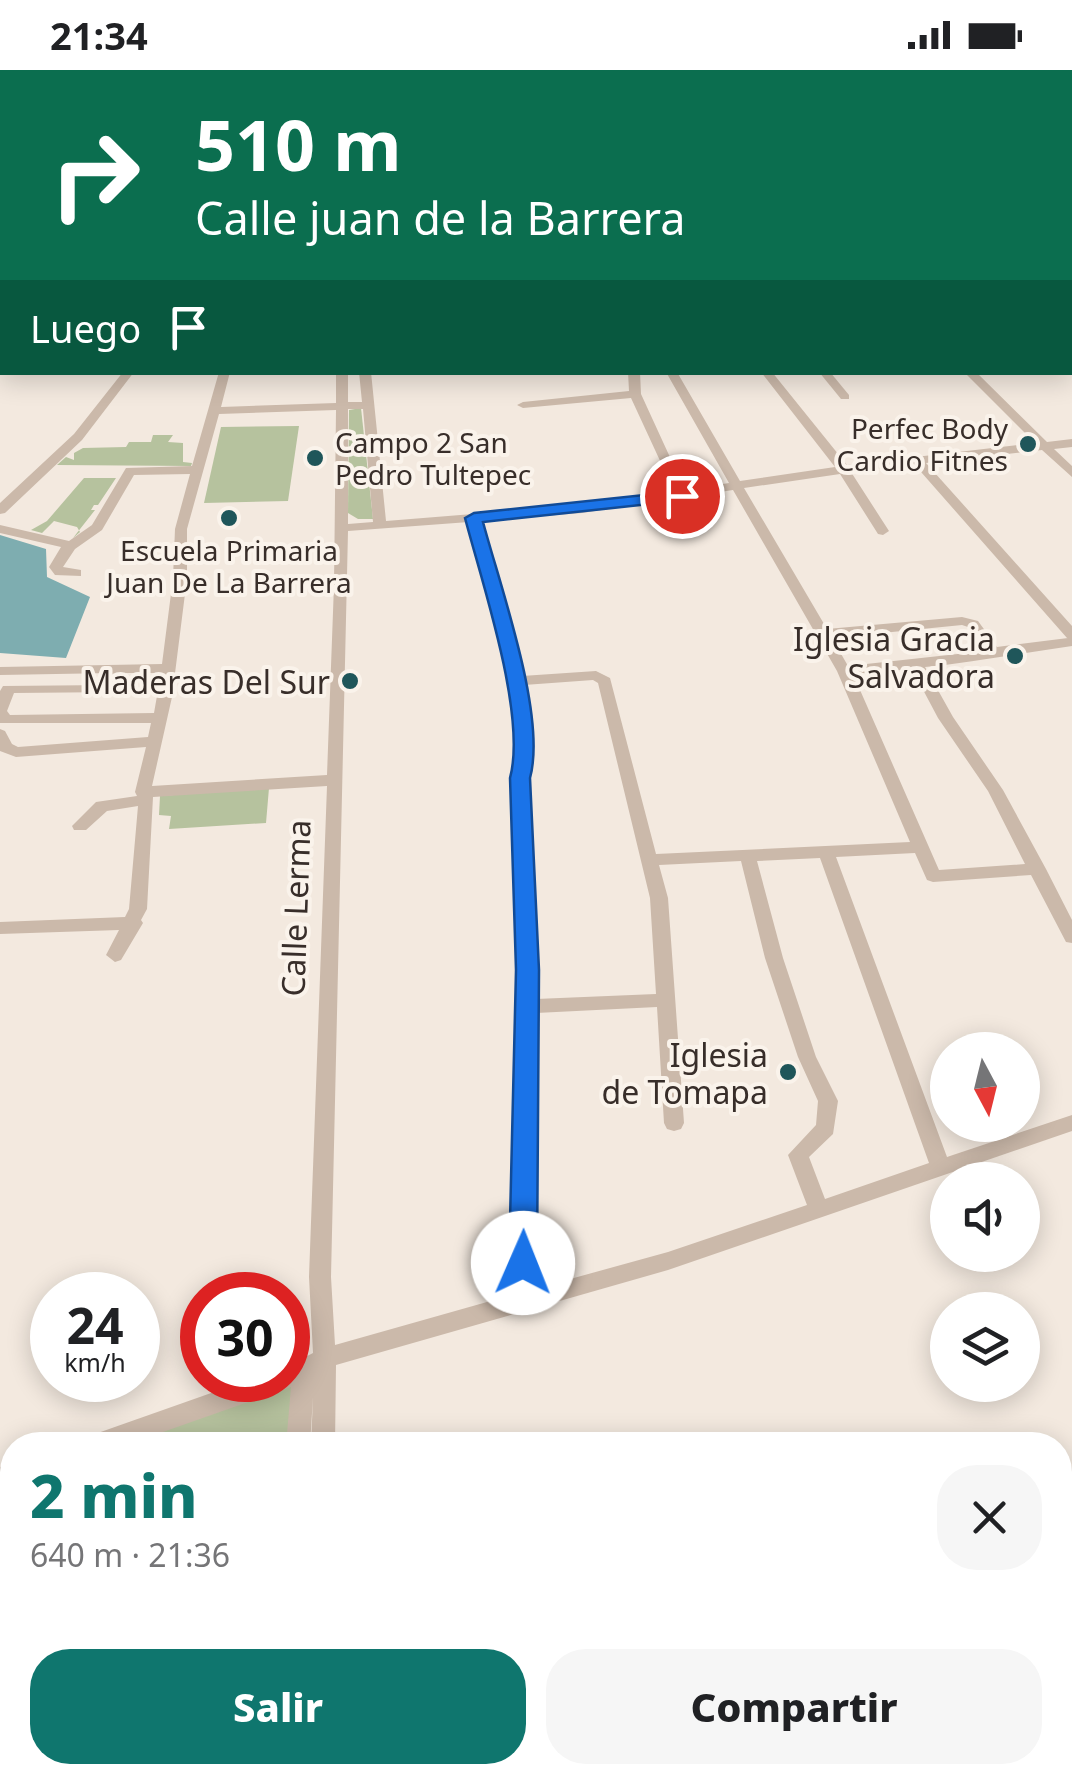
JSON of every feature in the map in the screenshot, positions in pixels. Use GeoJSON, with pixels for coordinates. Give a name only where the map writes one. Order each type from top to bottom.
{"type":"FeatureCollection","features":[{"type":"Feature","properties":{"kind":"street"},"geometry":{"type":"LineString","coordinates":[[0,510],[78,437],[127,375]]}},
{"type":"Feature","properties":{"kind":"street"},"geometry":{"type":"LineString","coordinates":[[116,955],[134,922],[145,796],[180,578],[181,529],[224,375]]}},
{"type":"Feature","properties":{"kind":"street","name":"Calle Lerma"},"geometry":{"type":"LineString","coordinates":[[324,1432],[326,1358],[320,1276],[342,375]]}},
{"type":"Feature","properties":{"kind":"street"},"geometry":{"type":"LineString","coordinates":[[365,375],[380,524]]}},
{"type":"Feature","properties":{"kind":"street"},"geometry":{"type":"LineString","coordinates":[[634,375],[635,394],[682,496]]}},
{"type":"Feature","properties":{"kind":"street"},"geometry":{"type":"LineString","coordinates":[[673,375],[844,671],[933,876],[1038,869]]}},
{"type":"Feature","properties":{"kind":"street"},"geometry":{"type":"LineString","coordinates":[[768,375],[843,470],[883,530]]}},
{"type":"Feature","properties":{"kind":"street"},"geometry":{"type":"LineString","coordinates":[[827,375],[845,397]]}},
{"type":"Feature","properties":{"kind":"street"},"geometry":{"type":"LineString","coordinates":[[973,375],[1072,473]]}},
{"type":"Feature","properties":{"kind":"street"},"geometry":{"type":"LineString","coordinates":[[523,405],[635,394]]}},
{"type":"Feature","properties":{"kind":"street"},"geometry":{"type":"LineString","coordinates":[[213,412],[368,404]]}},
{"type":"Feature","properties":{"kind":"street"},"geometry":{"type":"LineString","coordinates":[[341,528],[682,496],[916,459],[1072,443]]}},
{"type":"Feature","properties":{"kind":"street"},"geometry":{"type":"LineString","coordinates":[[916,459],[1072,638]]}},
{"type":"Feature","properties":{"kind":"street"},"geometry":{"type":"LineString","coordinates":[[122,467],[198,469]]}},
{"type":"Feature","properties":{"kind":"street"},"geometry":{"type":"LineString","coordinates":[[76,573],[60,572],[56,567],[69,546],[96,527],[130,471],[198,469]]}},
{"type":"Feature","properties":{"kind":"street"},"geometry":{"type":"LineString","coordinates":[[474,518],[516,681],[525,760],[520,778],[526,860],[523,1300]]}},
{"type":"Feature","properties":{"kind":"street"},"geometry":{"type":"LineString","coordinates":[[0,530],[55,538],[69,546]]}},
{"type":"Feature","properties":{"kind":"street"},"geometry":{"type":"LineString","coordinates":[[824,634],[902,625],[973,624],[993,652]]}},
{"type":"Feature","properties":{"kind":"street"},"geometry":{"type":"LineString","coordinates":[[844,671],[985,657],[993,652],[1072,638]]}},
{"type":"Feature","properties":{"kind":"street"},"geometry":{"type":"LineString","coordinates":[[917,665],[946,718],[995,790],[1072,937]]}},
{"type":"Feature","properties":{"kind":"street"},"geometry":{"type":"LineString","coordinates":[[0,671],[168,668]]}},
{"type":"Feature","properties":{"kind":"street"},"geometry":{"type":"LineString","coordinates":[[120,670],[115,689],[4,689],[0,714],[13,720],[160,718]]}},
{"type":"Feature","properties":{"kind":"street"},"geometry":{"type":"LineString","coordinates":[[516,681],[602,677],[652,860],[663,933],[674,1123]]}},
{"type":"Feature","properties":{"kind":"street"},"geometry":{"type":"LineString","coordinates":[[0,734],[5,746],[16,752],[153,742]]}},
{"type":"Feature","properties":{"kind":"street"},"geometry":{"type":"LineString","coordinates":[[80,826],[102,806],[145,796],[335,780]]}},
{"type":"Feature","properties":{"kind":"street"},"geometry":{"type":"LineString","coordinates":[[652,860],[919,847]]}},
{"type":"Feature","properties":{"kind":"street"},"geometry":{"type":"LineString","coordinates":[[826,851],[939,1162]]}},
{"type":"Feature","properties":{"kind":"street"},"geometry":{"type":"LineString","coordinates":[[747,854],[774,958],[807,1056],[828,1101],[826,1128],[798,1155],[819,1210]]}},
{"type":"Feature","properties":{"kind":"street"},"geometry":{"type":"LineString","coordinates":[[0,928],[134,922]]}},
{"type":"Feature","properties":{"kind":"street"},"geometry":{"type":"LineString","coordinates":[[526,1006],[666,1000]]}},
{"type":"Feature","properties":{"kind":"street"},"geometry":{"type":"LineString","coordinates":[[952,1162],[1072,1122]]}},
{"type":"Feature","properties":{"kind":"street"},"geometry":{"type":"LineString","coordinates":[[310,1366],[326,1358],[668,1260],[930,1170]]}},
{"type":"Feature","properties":{"kind":"street"},"geometry":{"type":"LineString","coordinates":[[132,1432],[216,1402]]}},
{"type":"Feature","properties":{"kind":"street"},"geometry":{"type":"LineString","coordinates":[[296,1402],[297,1432]]}},
{"type":"Feature","properties":{"kind":"green space"},"geometry":{"type":"Polygon","coordinates":[[[361,408],[373,519],[358,519],[348,513],[349,410],[361,408]]]}},
{"type":"Feature","properties":{"kind":"green space"},"geometry":{"type":"Polygon","coordinates":[[[299,426],[288,501],[204,503],[221,427],[299,426]]]}},
{"type":"Feature","properties":{"kind":"green space"},"geometry":{"type":"Polygon","coordinates":[[[153,435],[173,435],[168,442],[183,443],[183,462],[192,463],[191,466],[57,465],[66,457],[74,460],[74,453],[83,448],[126,447],[129,442],[151,442],[153,435]]]}},
{"type":"Feature","properties":{"kind":"green space"},"geometry":{"type":"Polygon","coordinates":[[[84,478],[116,478],[98,505],[94,505],[91,510],[95,510],[79,530],[54,521],[42,533],[31,530],[47,521],[84,478]]]}},
{"type":"Feature","properties":{"kind":"green space"},"geometry":{"type":"Polygon","coordinates":[[[269,788],[266,823],[169,829],[171,816],[159,815],[160,796],[269,788]]]}},
{"type":"Feature","properties":{"kind":"green space"},"geometry":{"type":"Polygon","coordinates":[[[238,1402],[302,1402],[299,1432],[153,1432],[238,1402]]]}},
{"type":"Feature","properties":{"kind":"water"},"geometry":{"type":"Polygon","coordinates":[[[0,535],[46,549],[47,577],[90,597],[66,658],[0,653],[0,535]]]}},
{"type":"Feature","properties":{"kind":"place","name":"Perfec Body Cardio Fitnes"},"geometry":{"type":"Point","coordinates":[1028,444]}},
{"type":"Feature","properties":{"kind":"place","name":"Campo 2 San Pedro Tultepec"},"geometry":{"type":"Point","coordinates":[315,458]}},
{"type":"Feature","properties":{"kind":"place","name":"Escuela Primaria Juan De La Barrera"},"geometry":{"type":"Point","coordinates":[229,518]}},
{"type":"Feature","properties":{"kind":"place","name":"Iglesia Gracia Salvadora"},"geometry":{"type":"Point","coordinates":[1015,656]}},
{"type":"Feature","properties":{"kind":"place","name":"Maderas Del Sur"},"geometry":{"type":"Point","coordinates":[350,681]}},
{"type":"Feature","properties":{"kind":"place","name":"Iglesia de Tomapa"},"geometry":{"type":"Point","coordinates":[788,1072]}},
{"type":"Feature","properties":{"kind":"route"},"geometry":{"type":"LineString","coordinates":[[523,1263],[527,970],[520,778],[525,760],[515,679],[474,518],[682,496]]}}]}
